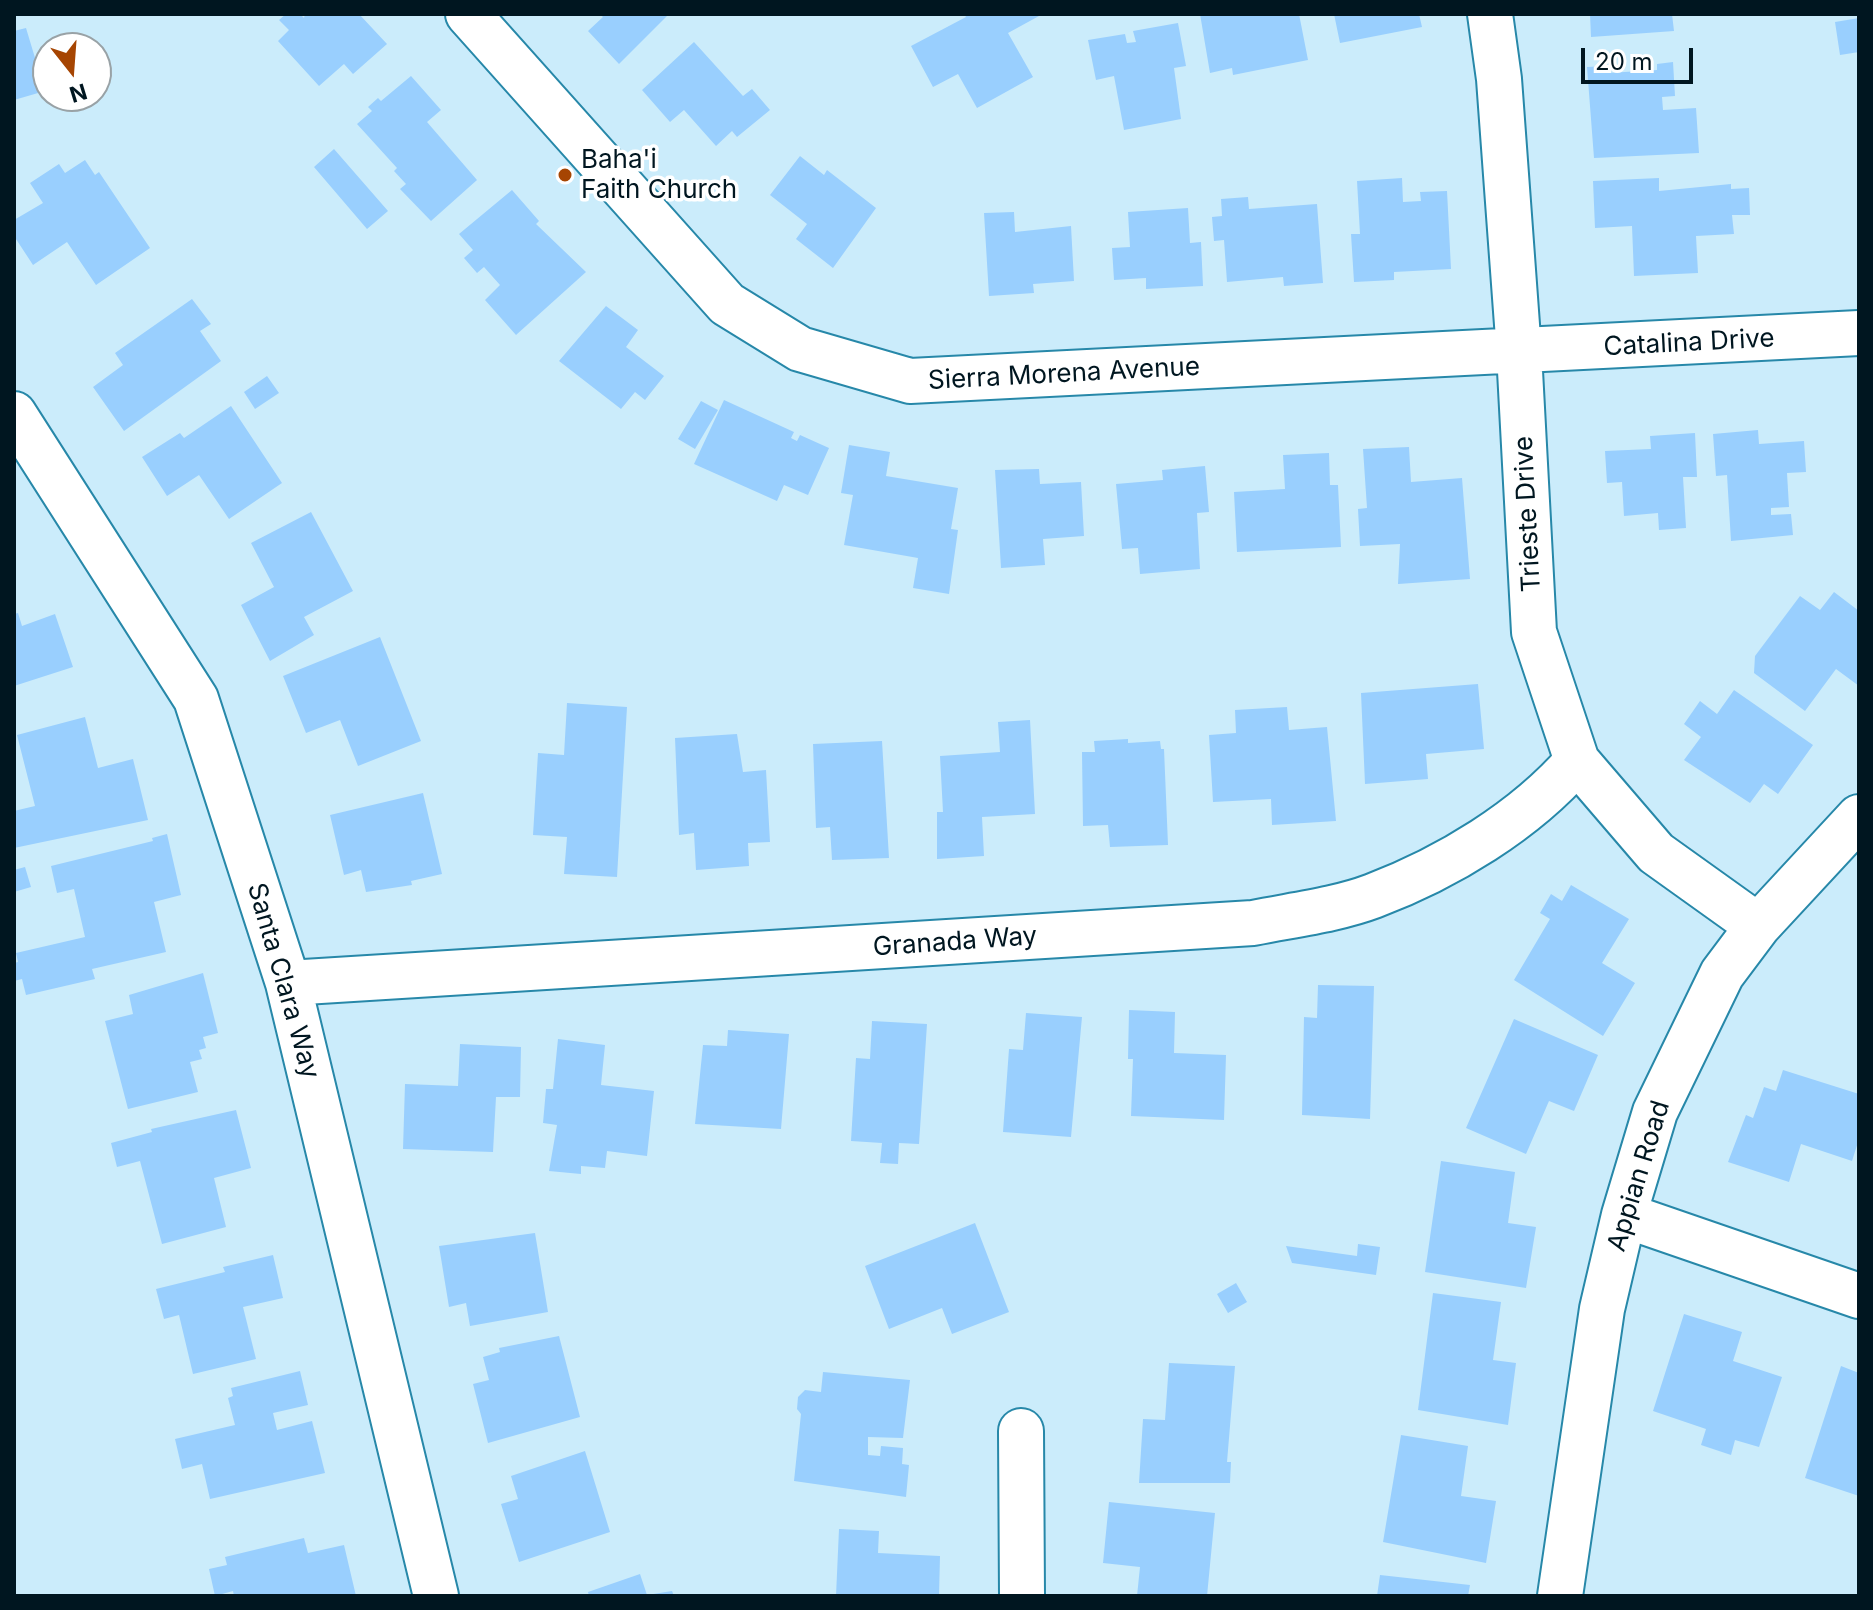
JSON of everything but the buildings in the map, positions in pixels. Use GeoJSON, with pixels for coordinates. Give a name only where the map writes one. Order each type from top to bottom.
{"type":"FeatureCollection","features":[{"type":"Feature","properties":{"kind":"street","name":"Sierra Morena Avenue"},"geometry":{"type":"LineString","coordinates":[[468,14],[727,304],[800,349],[910,381],[1519,352]]}},
{"type":"Feature","properties":{"kind":"street","name":"Trieste Drive"},"geometry":{"type":"LineString","coordinates":[[1490,14],[1499,79],[1519,352],[1534,632],[1577,761],[1656,853],[1758,926]]}},
{"type":"Feature","properties":{"kind":"street","name":"Catalina Drive"},"geometry":{"type":"LineString","coordinates":[[1519,352],[1859,333]]}},
{"type":"Feature","properties":{"kind":"street","name":"Santa Clara Way"},"geometry":{"type":"LineString","coordinates":[[14,414],[196,699],[288,983],[436,1596]]}},
{"type":"Feature","properties":{"kind":"street","name":"Granada Way"},"geometry":{"type":"LineString","coordinates":[[288,983],[1253,923],[1371,897],[1441,866],[1549,793],[1577,761]]}},
{"type":"Feature","properties":{"kind":"street","name":"Appian Road"},"geometry":{"type":"LineString","coordinates":[[1560,1596],[1602,1309],[1624,1215],[1655,1112],[1722,974],[1758,926],[1859,817]]}},
{"type":"Feature","properties":{"kind":"street"},"geometry":{"type":"LineString","coordinates":[[1624,1215],[1859,1296]]}},
{"type":"Feature","properties":{"kind":"street"},"geometry":{"type":"LineString","coordinates":[[1021,1431],[1022,1596]]}},
{"type":"Feature","properties":{"kind":"place","name":"Baha'i Faith Church"},"geometry":{"type":"Point","coordinates":[565,175]}}]}
